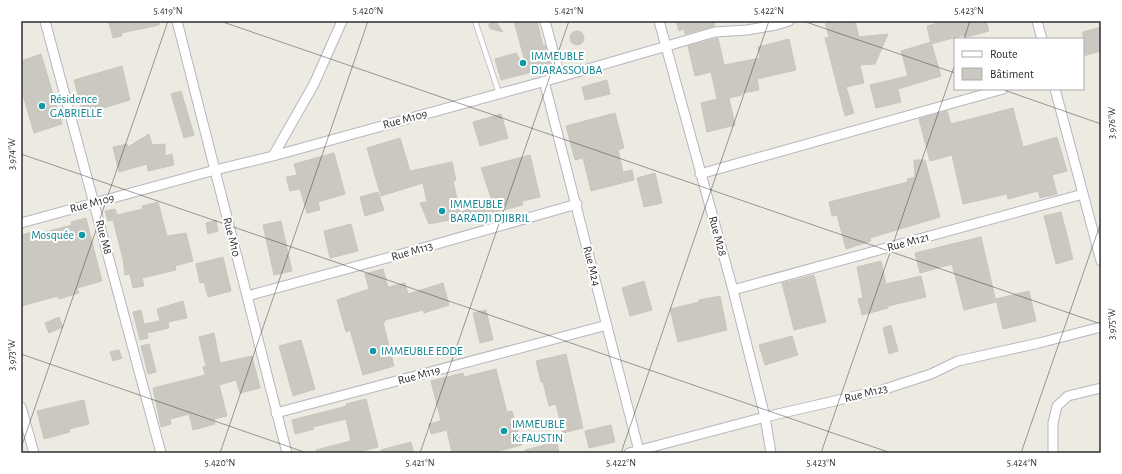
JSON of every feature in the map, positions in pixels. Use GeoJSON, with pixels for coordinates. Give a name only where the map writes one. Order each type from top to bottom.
{"type":"FeatureCollection","features":[{"type":"Feature","properties":{"kind":"street","name":"Rue M8"},"geometry":{"type":"LineString","coordinates":[[45,21],[95,202],[161,453]]}},
{"type":"Feature","properties":{"kind":"street","name":"Rue M10"},"geometry":{"type":"LineString","coordinates":[[177,21],[287,453]]}},
{"type":"Feature","properties":{"kind":"street"},"geometry":{"type":"LineString","coordinates":[[273,156],[314,84],[342,21]]}},
{"type":"Feature","properties":{"kind":"street"},"geometry":{"type":"LineString","coordinates":[[545,21],[560,77]]}},
{"type":"Feature","properties":{"kind":"street","name":"Rue M28"},"geometry":{"type":"LineString","coordinates":[[658,21],[733,290],[765,418],[772,453]]}},
{"type":"Feature","properties":{"kind":"street","name":"Rue M109"},"geometry":{"type":"LineString","coordinates":[[21,223],[215,170],[273,156],[560,77],[715,32],[747,30],[789,21]]}},
{"type":"Feature","properties":{"kind":"street"},"geometry":{"type":"LineString","coordinates":[[1037,21],[1042,38]]}},
{"type":"Feature","properties":{"kind":"street","name":"Rue M24"},"geometry":{"type":"LineString","coordinates":[[544,81],[577,204],[639,451]]}},
{"type":"Feature","properties":{"kind":"street"},"geometry":{"type":"LineString","coordinates":[[700,174],[999,90]]}},
{"type":"Feature","properties":{"kind":"street"},"geometry":{"type":"LineString","coordinates":[[1055,90],[1101,261]]}},
{"type":"Feature","properties":{"kind":"street","name":"Rue M121"},"geometry":{"type":"LineString","coordinates":[[733,290],[1083,194]]}},
{"type":"Feature","properties":{"kind":"street","name":"Rue M113"},"geometry":{"type":"LineString","coordinates":[[247,296],[577,204]]}},
{"type":"Feature","properties":{"kind":"street","name":"Rue M119"},"geometry":{"type":"LineString","coordinates":[[276,413],[607,325]]}},
{"type":"Feature","properties":{"kind":"street","name":"Rue M123"},"geometry":{"type":"LineString","coordinates":[[629,453],[859,394],[882,390],[931,374],[958,361],[1039,343],[1101,327]]}},
{"type":"Feature","properties":{"kind":"street"},"geometry":{"type":"LineString","coordinates":[[1053,453],[1053,423],[1057,406],[1068,396],[1101,388]]}},
{"type":"Feature","properties":{"kind":"street"},"geometry":{"type":"LineString","coordinates":[[21,407],[34,453]]}},
{"type":"Feature","properties":{"kind":"lane"},"geometry":{"type":"LineString","coordinates":[[475,21],[499,93]]}},
{"type":"Feature","properties":{"kind":"building"},"geometry":{"type":"Polygon","coordinates":[[[116,21],[159,21],[159,25],[121,33],[122,36],[113,38],[109,23],[116,21]]]}},
{"type":"Feature","properties":{"kind":"building"},"geometry":{"type":"Polygon","coordinates":[[[492,21],[497,23],[503,32],[491,29],[489,27],[489,24],[492,21]]]}},
{"type":"Feature","properties":{"kind":"building"},"geometry":{"type":"Polygon","coordinates":[[[514,21],[537,21],[543,46],[545,45],[551,67],[528,73],[514,21]]]}},
{"type":"Feature","properties":{"kind":"building"},"geometry":{"type":"Polygon","coordinates":[[[676,21],[714,21],[715,26],[685,34],[684,29],[679,31],[676,21]]]}},
{"type":"Feature","properties":{"kind":"building"},"geometry":{"type":"Polygon","coordinates":[[[855,21],[859,37],[888,34],[875,64],[860,65],[864,83],[846,87],[854,113],[845,116],[825,38],[829,37],[825,22],[855,21]]]}},
{"type":"Feature","properties":{"kind":"building"},"geometry":{"type":"Polygon","coordinates":[[[945,21],[958,21],[959,24],[968,21],[986,21],[989,31],[964,38],[964,35],[931,44],[927,26],[945,21]]]}},
{"type":"Feature","properties":{"kind":"building"},"geometry":{"type":"Polygon","coordinates":[[[1101,27],[1101,51],[1084,56],[1083,32],[1101,27]]]}},
{"type":"Feature","properties":{"kind":"building"},"geometry":{"type":"Polygon","coordinates":[[[574,31],[580,31],[584,35],[584,41],[580,45],[574,45],[570,41],[570,35],[574,31]]]}},
{"type":"Feature","properties":{"kind":"building"},"geometry":{"type":"Polygon","coordinates":[[[718,38],[724,65],[760,58],[758,47],[789,39],[796,70],[757,79],[759,90],[742,93],[742,95],[729,98],[735,125],[707,132],[701,103],[717,99],[711,72],[695,76],[688,46],[718,38]]]}},
{"type":"Feature","properties":{"kind":"building"},"geometry":{"type":"Polygon","coordinates":[[[931,42],[941,76],[898,89],[901,102],[876,108],[870,85],[908,76],[901,51],[931,42]]]}},
{"type":"Feature","properties":{"kind":"building"},"geometry":{"type":"Polygon","coordinates":[[[516,53],[528,73],[501,80],[495,59],[516,53]]]}},
{"type":"Feature","properties":{"kind":"building","name":"Résidence GABRIELLE"},"geometry":{"type":"Polygon","coordinates":[[[41,54],[62,124],[34,133],[21,88],[21,61],[41,54]]]}},
{"type":"Feature","properties":{"kind":"building"},"geometry":{"type":"Polygon","coordinates":[[[122,66],[130,100],[83,114],[74,80],[122,66]]]}},
{"type":"Feature","properties":{"kind":"building"},"geometry":{"type":"Polygon","coordinates":[[[607,80],[610,94],[585,100],[582,87],[607,80]]]}},
{"type":"Feature","properties":{"kind":"building"},"geometry":{"type":"Polygon","coordinates":[[[181,91],[194,135],[184,138],[171,94],[181,91]]]}},
{"type":"Feature","properties":{"kind":"building"},"geometry":{"type":"Polygon","coordinates":[[[1013,108],[1023,147],[1057,137],[1067,171],[1052,175],[1057,194],[1040,198],[1038,191],[1008,199],[1007,194],[963,204],[952,155],[930,161],[919,119],[947,111],[951,124],[1013,108]]]}},
{"type":"Feature","properties":{"kind":"building"},"geometry":{"type":"Polygon","coordinates":[[[615,113],[624,148],[618,150],[623,172],[632,170],[634,180],[591,191],[583,158],[575,160],[566,126],[615,113]]]}},
{"type":"Feature","properties":{"kind":"building"},"geometry":{"type":"Polygon","coordinates":[[[501,114],[508,138],[480,146],[473,122],[501,114]]]}},
{"type":"Feature","properties":{"kind":"building"},"geometry":{"type":"Polygon","coordinates":[[[149,134],[152,145],[165,144],[165,156],[172,154],[174,165],[148,171],[147,164],[119,172],[113,147],[127,144],[128,147],[149,134]]]}},
{"type":"Feature","properties":{"kind":"building"},"geometry":{"type":"Polygon","coordinates":[[[400,138],[410,171],[452,162],[456,180],[453,181],[460,212],[482,205],[480,201],[491,198],[481,168],[530,155],[540,197],[522,201],[523,205],[491,213],[493,219],[478,223],[475,215],[429,224],[420,203],[427,202],[423,183],[381,196],[367,148],[400,138]]]}},
{"type":"Feature","properties":{"kind":"building"},"geometry":{"type":"Polygon","coordinates":[[[334,153],[345,194],[318,202],[320,210],[307,213],[300,189],[290,191],[286,177],[297,175],[294,164],[334,153]]]}},
{"type":"Feature","properties":{"kind":"building"},"geometry":{"type":"Polygon","coordinates":[[[914,160],[925,160],[940,217],[870,238],[871,241],[846,249],[837,215],[832,216],[829,202],[908,182],[907,179],[915,177],[914,160]]]}},
{"type":"Feature","properties":{"kind":"building"},"geometry":{"type":"Polygon","coordinates":[[[655,173],[662,203],[644,207],[637,178],[655,173]]]}},
{"type":"Feature","properties":{"kind":"building"},"geometry":{"type":"Polygon","coordinates":[[[378,192],[384,210],[365,216],[360,197],[378,192]]]}},
{"type":"Feature","properties":{"kind":"building"},"geometry":{"type":"Polygon","coordinates":[[[158,202],[167,236],[186,233],[193,261],[175,266],[176,270],[142,278],[144,286],[133,288],[130,274],[125,275],[123,259],[113,220],[108,221],[105,211],[115,209],[117,215],[143,209],[142,206],[158,202]]]}},
{"type":"Feature","properties":{"kind":"building"},"geometry":{"type":"Polygon","coordinates":[[[1061,212],[1073,259],[1056,264],[1044,216],[1061,212]]]}},
{"type":"Feature","properties":{"kind":"building"},"geometry":{"type":"Polygon","coordinates":[[[86,218],[102,281],[77,288],[79,293],[59,299],[58,296],[21,306],[21,235],[36,231],[37,234],[72,225],[71,222],[86,218]]]}},
{"type":"Feature","properties":{"kind":"building"},"geometry":{"type":"Polygon","coordinates":[[[216,220],[218,231],[208,234],[206,223],[216,220]]]}},
{"type":"Feature","properties":{"kind":"building"},"geometry":{"type":"Polygon","coordinates":[[[281,221],[292,271],[274,275],[263,225],[281,221]]]}},
{"type":"Feature","properties":{"kind":"building"},"geometry":{"type":"Polygon","coordinates":[[[351,224],[358,251],[330,258],[324,231],[351,224]]]}},
{"type":"Feature","properties":{"kind":"building"},"geometry":{"type":"Polygon","coordinates":[[[981,237],[996,302],[964,310],[952,264],[920,273],[915,253],[981,237]]]}},
{"type":"Feature","properties":{"kind":"building"},"geometry":{"type":"Polygon","coordinates":[[[223,257],[231,291],[208,297],[204,282],[200,283],[196,264],[223,257]]]}},
{"type":"Feature","properties":{"kind":"building"},"geometry":{"type":"Polygon","coordinates":[[[881,261],[886,284],[921,276],[926,297],[888,306],[888,308],[862,315],[858,299],[863,298],[857,267],[881,261]]]}},
{"type":"Feature","properties":{"kind":"building"},"geometry":{"type":"Polygon","coordinates":[[[383,269],[388,287],[405,283],[408,294],[443,283],[449,305],[424,313],[423,310],[385,320],[385,322],[383,322],[394,366],[363,375],[350,330],[346,332],[337,300],[369,289],[365,274],[383,269]]]}},
{"type":"Feature","properties":{"kind":"building"},"geometry":{"type":"Polygon","coordinates":[[[814,275],[826,322],[794,330],[782,283],[814,275]]]}},
{"type":"Feature","properties":{"kind":"building"},"geometry":{"type":"Polygon","coordinates":[[[644,281],[652,310],[630,316],[622,288],[644,281]]]}},
{"type":"Feature","properties":{"kind":"building"},"geometry":{"type":"Polygon","coordinates":[[[1029,291],[1036,321],[1003,329],[996,299],[1029,291]]]}},
{"type":"Feature","properties":{"kind":"building"},"geometry":{"type":"Polygon","coordinates":[[[720,296],[727,330],[678,342],[670,309],[699,302],[699,300],[720,296]]]}},
{"type":"Feature","properties":{"kind":"building"},"geometry":{"type":"Polygon","coordinates":[[[183,301],[187,318],[168,322],[169,328],[147,333],[148,338],[140,340],[133,312],[141,310],[144,324],[160,321],[157,309],[183,301]]]}},
{"type":"Feature","properties":{"kind":"building"},"geometry":{"type":"Polygon","coordinates":[[[486,310],[493,340],[480,343],[473,313],[486,310]]]}},
{"type":"Feature","properties":{"kind":"building"},"geometry":{"type":"Polygon","coordinates":[[[59,317],[63,327],[49,333],[45,323],[59,317]]]}},
{"type":"Feature","properties":{"kind":"building"},"geometry":{"type":"Polygon","coordinates":[[[891,325],[898,351],[889,354],[883,328],[891,325]]]}},
{"type":"Feature","properties":{"kind":"building"},"geometry":{"type":"Polygon","coordinates":[[[214,333],[220,363],[252,356],[260,388],[240,393],[236,380],[219,385],[227,416],[214,419],[215,424],[193,430],[189,414],[170,419],[171,424],[161,427],[153,388],[205,375],[203,367],[206,366],[199,337],[214,333]]]}},
{"type":"Feature","properties":{"kind":"building"},"geometry":{"type":"Polygon","coordinates":[[[792,336],[798,355],[765,365],[759,345],[792,336]]]}},
{"type":"Feature","properties":{"kind":"building"},"geometry":{"type":"Polygon","coordinates":[[[301,340],[315,389],[293,396],[279,346],[301,340]]]}},
{"type":"Feature","properties":{"kind":"building"},"geometry":{"type":"Polygon","coordinates":[[[149,344],[156,372],[148,374],[141,346],[149,344]]]}},
{"type":"Feature","properties":{"kind":"building"},"geometry":{"type":"Polygon","coordinates":[[[119,350],[122,358],[113,361],[110,352],[119,350]]]}},
{"type":"Feature","properties":{"kind":"building"},"geometry":{"type":"Polygon","coordinates":[[[566,354],[583,428],[563,433],[556,404],[549,406],[536,361],[566,354]]]}},
{"type":"Feature","properties":{"kind":"building"},"geometry":{"type":"Polygon","coordinates":[[[496,369],[507,412],[512,411],[522,445],[492,453],[452,453],[447,430],[431,434],[429,424],[441,421],[431,381],[463,373],[464,377],[496,369]]]}},
{"type":"Feature","properties":{"kind":"building"},"geometry":{"type":"Polygon","coordinates":[[[366,399],[378,447],[356,453],[317,453],[316,450],[351,441],[346,419],[313,427],[314,429],[295,434],[292,420],[347,406],[346,404],[366,399]]]}},
{"type":"Feature","properties":{"kind":"building"},"geometry":{"type":"Polygon","coordinates":[[[84,400],[89,424],[69,429],[70,432],[44,439],[37,411],[84,400]]]}},
{"type":"Feature","properties":{"kind":"building"},"geometry":{"type":"Polygon","coordinates":[[[611,425],[615,442],[589,448],[585,431],[611,425]]]}},
{"type":"Feature","properties":{"kind":"building"},"geometry":{"type":"Polygon","coordinates":[[[411,442],[414,453],[381,453],[381,450],[411,442]]]}},
{"type":"Feature","properties":{"kind":"building"},"geometry":{"type":"Polygon","coordinates":[[[557,442],[559,453],[526,453],[525,450],[557,442]]]}},
{"type":"Feature","properties":{"kind":"place","name":"IMMEUBLE DIARASSOUBA"},"geometry":{"type":"Point","coordinates":[523,63]}},
{"type":"Feature","properties":{"kind":"place","name":"Résidence GABRIELLE"},"geometry":{"type":"Point","coordinates":[42,106]}},
{"type":"Feature","properties":{"kind":"place","name":"IMMEUBLE BARADJI DJIBRIL"},"geometry":{"type":"Point","coordinates":[442,211]}},
{"type":"Feature","properties":{"kind":"place","name":"Mosquée"},"geometry":{"type":"Point","coordinates":[82,235]}},
{"type":"Feature","properties":{"kind":"place","name":"IMMEUBLE EDDE"},"geometry":{"type":"Point","coordinates":[373,351]}},
{"type":"Feature","properties":{"kind":"place","name":"IMMEUBLE K.FAUSTIN"},"geometry":{"type":"Point","coordinates":[504,431]}}]}
